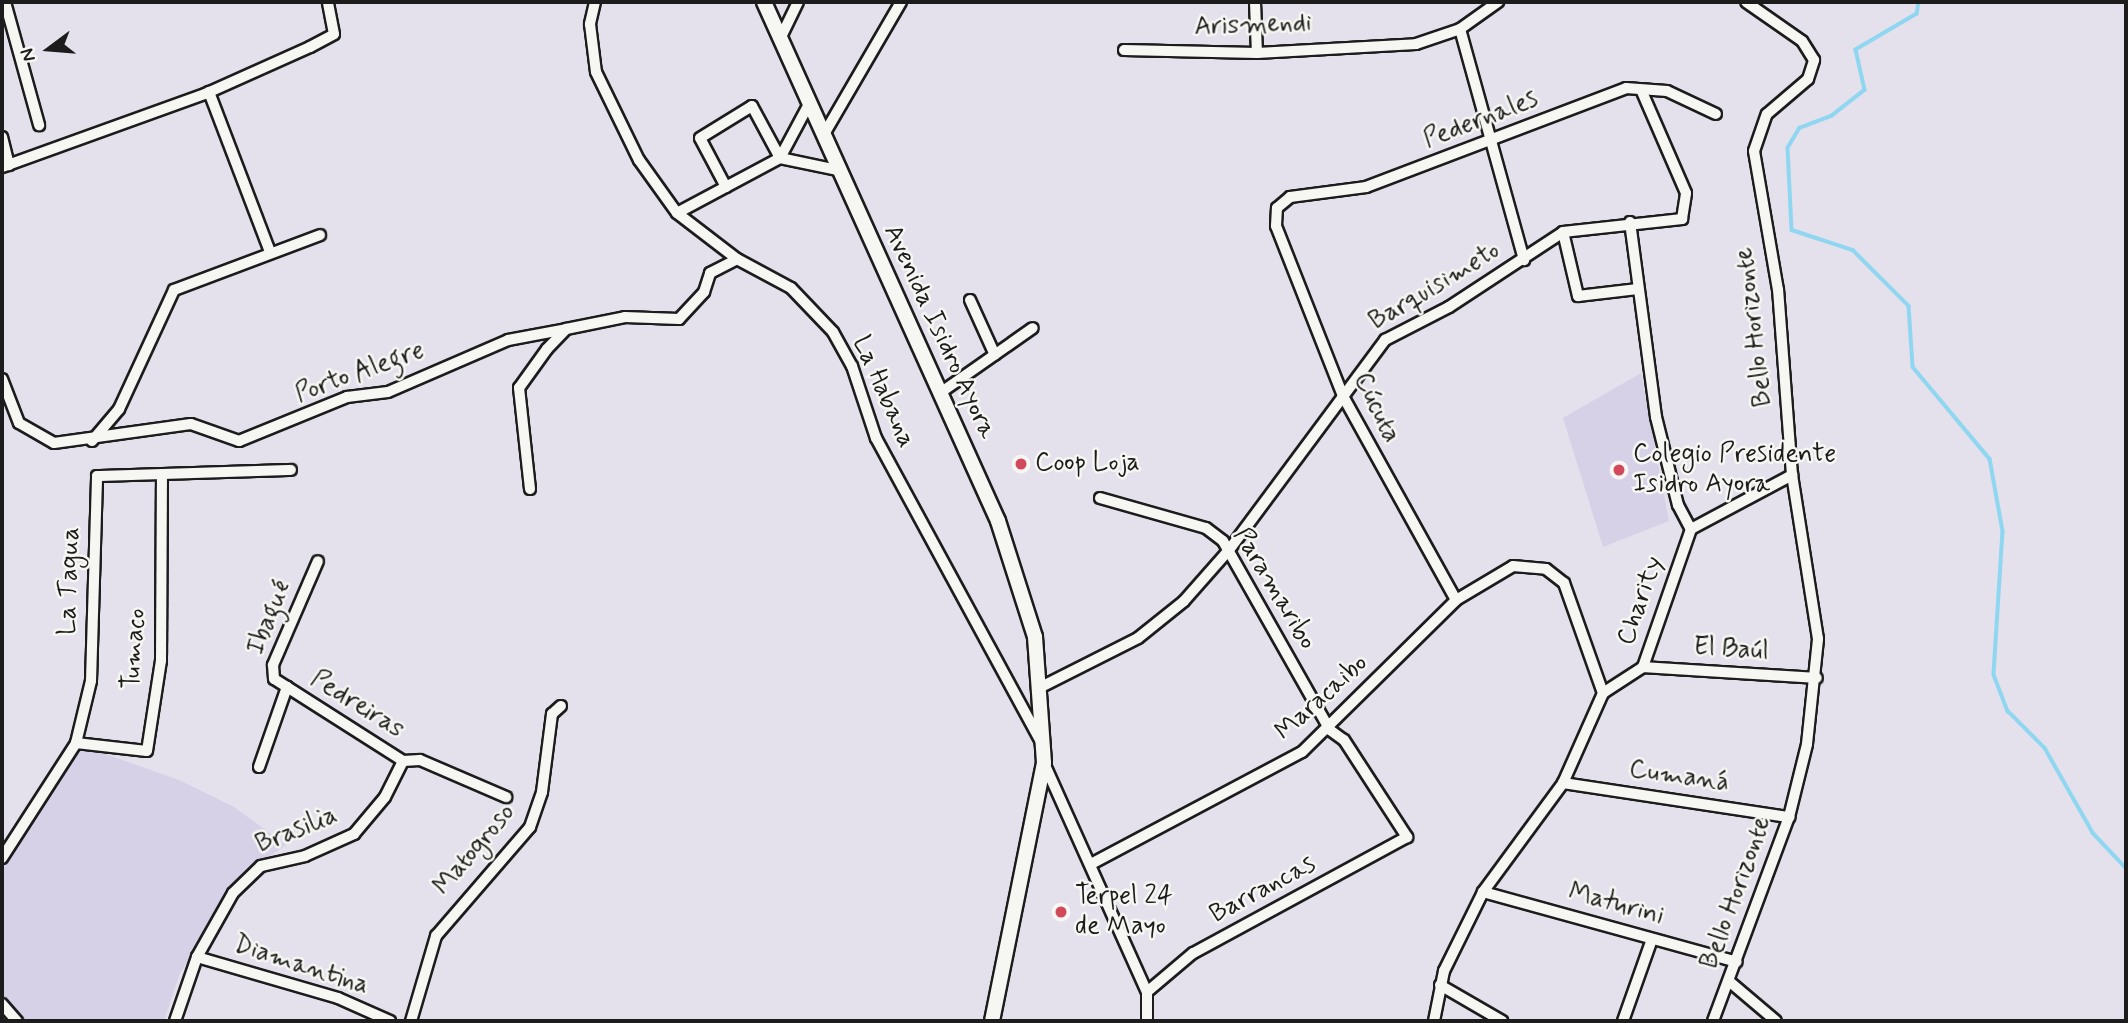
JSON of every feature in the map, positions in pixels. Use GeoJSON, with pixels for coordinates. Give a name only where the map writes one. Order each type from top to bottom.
{"type":"FeatureCollection","features":[{"type":"Feature","properties":{"kind":"main road","name":"Avenida Isidro Ayora"},"geometry":{"type":"LineString","coordinates":[[764,2],[837,170],[1011,552],[1042,686],[1045,757],[992,1021]]}},
{"type":"Feature","properties":{"kind":"street"},"geometry":{"type":"LineString","coordinates":[[5,2],[39,125]]}},
{"type":"Feature","properties":{"kind":"street"},"geometry":{"type":"LineString","coordinates":[[2,137],[5,166],[209,92],[332,36],[328,2]]}},
{"type":"Feature","properties":{"kind":"street","name":"La Habana"},"geometry":{"type":"LineString","coordinates":[[595,2],[591,51],[613,110],[677,213],[737,259],[791,288],[833,332],[852,366],[876,438],[1045,757],[1147,992],[1147,1021]]}},
{"type":"Feature","properties":{"kind":"street"},"geometry":{"type":"LineString","coordinates":[[780,39],[798,2]]}},
{"type":"Feature","properties":{"kind":"street"},"geometry":{"type":"LineString","coordinates":[[823,136],[901,2]]}},
{"type":"Feature","properties":{"kind":"street"},"geometry":{"type":"LineString","coordinates":[[1255,2],[1257,53]]}},
{"type":"Feature","properties":{"kind":"street","name":"Arismendi"},"geometry":{"type":"LineString","coordinates":[[1124,50],[1257,53],[1416,44],[1460,29],[1498,2]]}},
{"type":"Feature","properties":{"kind":"street","name":"Bello Horizonte"},"geometry":{"type":"LineString","coordinates":[[1713,1021],[1730,982],[1790,817],[1817,678],[1817,625],[1792,475],[1785,344],[1754,151],[1767,114],[1808,79],[1814,60],[1802,41],[1746,2]]}},
{"type":"Feature","properties":{"kind":"street"},"geometry":{"type":"LineString","coordinates":[[1460,29],[1488,143],[1524,260]]}},
{"type":"Feature","properties":{"kind":"street","name":"Pedernales"},"geometry":{"type":"LineString","coordinates":[[1276,226],[1277,208],[1290,197],[1366,187],[1488,143],[1626,88],[1642,92],[1677,94],[1716,114]]}},
{"type":"Feature","properties":{"kind":"street"},"geometry":{"type":"LineString","coordinates":[[209,92],[270,253]]}},
{"type":"Feature","properties":{"kind":"street","name":"Barquisimeto"},"geometry":{"type":"LineString","coordinates":[[1042,686],[1151,630],[1229,550],[1385,340],[1524,260],[1563,232],[1630,222],[1672,224],[1687,212],[1688,201],[1642,92]]}},
{"type":"Feature","properties":{"kind":"street"},"geometry":{"type":"LineString","coordinates":[[677,213],[780,158],[809,104]]}},
{"type":"Feature","properties":{"kind":"street"},"geometry":{"type":"LineString","coordinates":[[726,187],[699,138],[752,106],[780,158],[837,170]]}},
{"type":"Feature","properties":{"kind":"street","name":"Charity"},"geometry":{"type":"LineString","coordinates":[[1603,693],[1643,667],[1691,529],[1678,505],[1656,417],[1630,222]]}},
{"type":"Feature","properties":{"kind":"street","name":"Cúcuta"},"geometry":{"type":"LineString","coordinates":[[1276,226],[1343,396],[1456,600]]}},
{"type":"Feature","properties":{"kind":"street"},"geometry":{"type":"LineString","coordinates":[[1563,232],[1578,296],[1638,289]]}},
{"type":"Feature","properties":{"kind":"street"},"geometry":{"type":"LineString","coordinates":[[90,442],[119,409],[174,290],[320,235]]}},
{"type":"Feature","properties":{"kind":"street"},"geometry":{"type":"LineString","coordinates":[[530,489],[519,388],[566,329],[625,317],[679,318],[704,292],[710,273],[737,259]]}},
{"type":"Feature","properties":{"kind":"street"},"geometry":{"type":"LineString","coordinates":[[970,300],[995,355]]}},
{"type":"Feature","properties":{"kind":"street"},"geometry":{"type":"LineString","coordinates":[[940,393],[1033,328]]}},
{"type":"Feature","properties":{"kind":"street","name":"Porto Alegre"},"geometry":{"type":"LineString","coordinates":[[3,384],[19,423],[54,443],[90,442],[191,424],[239,441],[261,436],[347,397],[388,392],[508,340],[566,329]]}},
{"type":"Feature","properties":{"kind":"street","name":"La Tagua"},"geometry":{"type":"LineString","coordinates":[[2,858],[76,743],[91,681],[97,476],[291,470]]}},
{"type":"Feature","properties":{"kind":"street","name":"Tumaco"},"geometry":{"type":"LineString","coordinates":[[76,743],[142,756],[147,751],[161,661],[162,474]]}},
{"type":"Feature","properties":{"kind":"street"},"geometry":{"type":"LineString","coordinates":[[1691,529],[1792,475]]}},
{"type":"Feature","properties":{"kind":"street","name":"Paramaribo"},"geometry":{"type":"LineString","coordinates":[[1100,498],[1206,528],[1229,550],[1330,730],[1344,740],[1407,837]]}},
{"type":"Feature","properties":{"kind":"street","name":"Ibagué"},"geometry":{"type":"LineString","coordinates":[[258,767],[287,687],[274,679],[273,665],[318,561]]}},
{"type":"Feature","properties":{"kind":"street","name":"Maracaibo"},"geometry":{"type":"LineString","coordinates":[[1091,864],[1262,778],[1330,730],[1456,600],[1498,573],[1529,565],[1564,583],[1603,693]]}},
{"type":"Feature","properties":{"kind":"street","name":"El Baúl"},"geometry":{"type":"LineString","coordinates":[[1643,667],[1817,678]]}},
{"type":"Feature","properties":{"kind":"street","name":"Pedreiras"},"geometry":{"type":"LineString","coordinates":[[287,687],[404,761]]}},
{"type":"Feature","properties":{"kind":"street"},"geometry":{"type":"LineString","coordinates":[[1434,1021],[1440,985],[1483,892],[1563,783],[1603,693]]}},
{"type":"Feature","properties":{"kind":"street","name":"Matogroso"},"geometry":{"type":"LineString","coordinates":[[411,1021],[436,936],[530,827],[542,792],[552,714],[561,706]]}},
{"type":"Feature","properties":{"kind":"street"},"geometry":{"type":"LineString","coordinates":[[404,761],[421,760],[506,797]]}},
{"type":"Feature","properties":{"kind":"street","name":"Brasilia"},"geometry":{"type":"LineString","coordinates":[[175,1021],[197,957],[233,893],[261,866],[304,856],[354,834],[380,805],[404,761]]}},
{"type":"Feature","properties":{"kind":"street","name":"Cumaná"},"geometry":{"type":"LineString","coordinates":[[1563,783],[1790,817]]}},
{"type":"Feature","properties":{"kind":"street","name":"Barrancas"},"geometry":{"type":"LineString","coordinates":[[1147,992],[1194,953],[1407,837]]}},
{"type":"Feature","properties":{"kind":"street","name":"Maturini"},"geometry":{"type":"LineString","coordinates":[[1483,892],[1737,962]]}},
{"type":"Feature","properties":{"kind":"street"},"geometry":{"type":"LineString","coordinates":[[1623,1021],[1653,939]]}},
{"type":"Feature","properties":{"kind":"street","name":"Diamantina"},"geometry":{"type":"LineString","coordinates":[[197,957],[338,998],[390,1021]]}},
{"type":"Feature","properties":{"kind":"street"},"geometry":{"type":"LineString","coordinates":[[1730,982],[1776,1021]]}},
{"type":"Feature","properties":{"kind":"street"},"geometry":{"type":"LineString","coordinates":[[1440,985],[1502,1021]]}},
{"type":"Feature","properties":{"kind":"street"},"geometry":{"type":"LineString","coordinates":[[2,1004],[17,1021]]}},
{"type":"Feature","properties":{"kind":"shaded area","name":"Colegio Presidente Isidro Ayora"},"geometry":{"type":"Polygon","coordinates":[[[1641,373],[1669,521],[1603,547],[1563,418],[1641,373]]]}},
{"type":"Feature","properties":{"kind":"shaded area"},"geometry":{"type":"Polygon","coordinates":[[[77,744],[179,780],[234,807],[286,845],[260,863],[213,924],[180,973],[164,1021],[25,1021],[2,996],[2,868],[77,744]]]}},
{"type":"Feature","properties":{"kind":"waterway"},"geometry":{"type":"LineString","coordinates":[[1919,2],[1917,14],[1856,50],[1865,90],[1832,116],[1800,128],[1788,148],[1792,230],[1853,250],[1909,306],[1913,367],[1990,459],[2003,531],[1994,675],[2008,711],[2045,748],[2093,833],[2126,868]]}},
{"type":"Feature","properties":{"kind":"place","name":"Coop Loja"},"geometry":{"type":"Point","coordinates":[1021,464]}},
{"type":"Feature","properties":{"kind":"place","name":"Colegio Presidente Isidro Ayora"},"geometry":{"type":"Point","coordinates":[1619,470]}},
{"type":"Feature","properties":{"kind":"place","name":"Terpel 24 de Mayo"},"geometry":{"type":"Point","coordinates":[1061,912]}}]}
